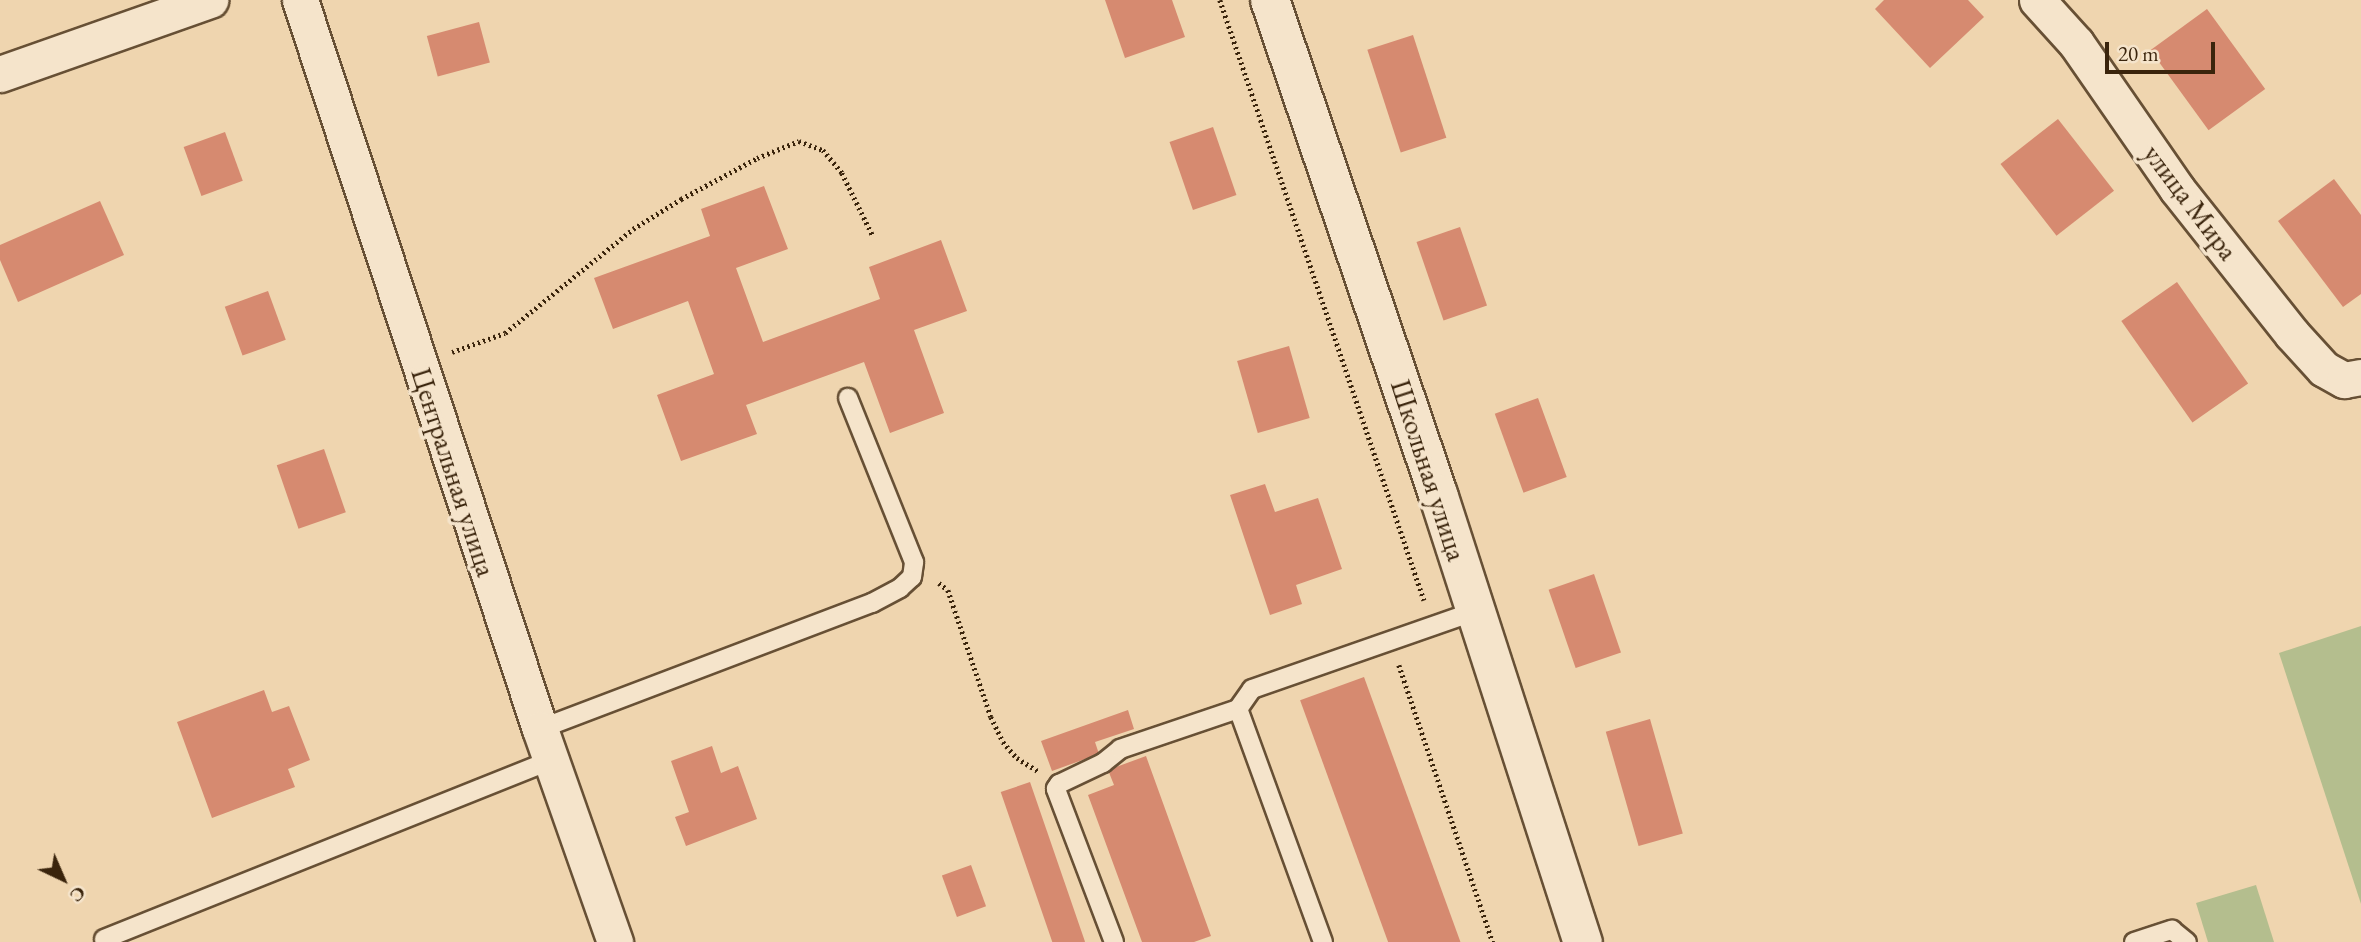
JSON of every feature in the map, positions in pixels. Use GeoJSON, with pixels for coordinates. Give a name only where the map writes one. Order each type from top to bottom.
{"type":"FeatureCollection","features":[{"type":"Feature","properties":{"kind":"street"},"geometry":{"type":"LineString","coordinates":[[0,74],[211,0]]}},
{"type":"Feature","properties":{"kind":"street","name":"Центральная улица"},"geometry":{"type":"LineString","coordinates":[[300,0],[546,745],[615,942]]}},
{"type":"Feature","properties":{"kind":"street","name":"Школьная улица"},"geometry":{"type":"LineString","coordinates":[[1270,0],[1476,611],[1583,942]]}},
{"type":"Feature","properties":{"kind":"street","name":"улица Мира"},"geometry":{"type":"LineString","coordinates":[[2036,0],[2076,43],[2177,189],[2292,334],[2324,369],[2344,380],[2361,377]]}},
{"type":"Feature","properties":{"kind":"lane"},"geometry":{"type":"LineString","coordinates":[[104,939],[873,603],[900,588],[912,577],[914,562],[848,398]]}},
{"type":"Feature","properties":{"kind":"lane"},"geometry":{"type":"LineString","coordinates":[[1115,942],[1056,789],[1059,784],[1103,763],[1121,749],[1238,709],[1252,689],[1476,611]]}},
{"type":"Feature","properties":{"kind":"lane"},"geometry":{"type":"LineString","coordinates":[[1238,709],[1323,942]]}},
{"type":"Feature","properties":{"kind":"lane"},"geometry":{"type":"LineString","coordinates":[[2134,942],[2172,930],[2187,942]]}},
{"type":"Feature","properties":{"kind":"path"},"geometry":{"type":"LineString","coordinates":[[1220,0],[1433,627]]}},
{"type":"Feature","properties":{"kind":"path"},"geometry":{"type":"LineString","coordinates":[[418,362],[478,345],[505,333],[633,229],[757,158],[799,141],[823,150],[842,173],[873,236]]}},
{"type":"Feature","properties":{"kind":"path"},"geometry":{"type":"LineString","coordinates":[[912,577],[936,580],[948,590],[991,717],[1003,743],[1017,758],[1059,784]]}},
{"type":"Feature","properties":{"kind":"path"},"geometry":{"type":"LineString","coordinates":[[1390,641],[1493,942]]}},
{"type":"Feature","properties":{"kind":"green space"},"geometry":{"type":"Polygon","coordinates":[[[2361,626],[2361,904],[2279,653],[2361,626]]]}},
{"type":"Feature","properties":{"kind":"green space"},"geometry":{"type":"Polygon","coordinates":[[[2256,885],[2274,942],[2208,942],[2196,903],[2256,885]]]}},
{"type":"Feature","properties":{"kind":"building"},"geometry":{"type":"Polygon","coordinates":[[[1105,0],[1172,0],[1185,37],[1125,58],[1105,0]]]}},
{"type":"Feature","properties":{"kind":"building"},"geometry":{"type":"Polygon","coordinates":[[[1884,0],[1968,0],[1984,17],[1930,68],[1875,9],[1884,0]]]}},
{"type":"Feature","properties":{"kind":"building"},"geometry":{"type":"Polygon","coordinates":[[[2207,9],[2265,89],[2209,130],[2150,50],[2207,9]]]}},
{"type":"Feature","properties":{"kind":"building"},"geometry":{"type":"Polygon","coordinates":[[[479,22],[490,63],[438,77],[427,36],[479,22]]]}},
{"type":"Feature","properties":{"kind":"building"},"geometry":{"type":"Polygon","coordinates":[[[1413,35],[1446,138],[1401,153],[1367,50],[1413,35]]]}},
{"type":"Feature","properties":{"kind":"building"},"geometry":{"type":"Polygon","coordinates":[[[2058,119],[2114,191],[2057,236],[2000,164],[2058,119]]]}},
{"type":"Feature","properties":{"kind":"building"},"geometry":{"type":"Polygon","coordinates":[[[1213,127],[1236,195],[1193,210],[1170,142],[1213,127]]]}},
{"type":"Feature","properties":{"kind":"building"},"geometry":{"type":"Polygon","coordinates":[[[225,132],[243,181],[201,196],[184,147],[225,132]]]}},
{"type":"Feature","properties":{"kind":"building"},"geometry":{"type":"Polygon","coordinates":[[[2334,179],[2361,215],[2361,294],[2343,307],[2278,221],[2334,179]]]}},
{"type":"Feature","properties":{"kind":"building"},"geometry":{"type":"Polygon","coordinates":[[[764,186],[788,249],[736,268],[763,342],[880,299],[869,267],[941,240],[967,311],[914,330],[944,413],[890,433],[864,362],[746,405],[757,434],[681,461],[657,395],[714,374],[688,301],[613,329],[594,278],[710,236],[701,209],[764,186]]]}},
{"type":"Feature","properties":{"kind":"building"},"geometry":{"type":"Polygon","coordinates":[[[100,201],[124,255],[18,302],[0,260],[0,245],[100,201]]]}},
{"type":"Feature","properties":{"kind":"building"},"geometry":{"type":"Polygon","coordinates":[[[1460,227],[1487,305],[1444,320],[1417,242],[1460,227]]]}},
{"type":"Feature","properties":{"kind":"building"},"geometry":{"type":"Polygon","coordinates":[[[2177,282],[2248,384],[2192,423],[2121,321],[2177,282]]]}},
{"type":"Feature","properties":{"kind":"building"},"geometry":{"type":"Polygon","coordinates":[[[268,291],[286,340],[243,356],[225,307],[268,291]]]}},
{"type":"Feature","properties":{"kind":"building"},"geometry":{"type":"Polygon","coordinates":[[[1289,346],[1310,418],[1258,433],[1237,361],[1289,346]]]}},
{"type":"Feature","properties":{"kind":"building"},"geometry":{"type":"Polygon","coordinates":[[[1538,398],[1567,477],[1524,493],[1495,414],[1538,398]]]}},
{"type":"Feature","properties":{"kind":"building"},"geometry":{"type":"Polygon","coordinates":[[[324,449],[346,512],[299,529],[277,465],[324,449]]]}},
{"type":"Feature","properties":{"kind":"building"},"geometry":{"type":"Polygon","coordinates":[[[1265,484],[1275,512],[1318,498],[1342,569],[1296,585],[1302,604],[1270,615],[1230,495],[1265,484]]]}},
{"type":"Feature","properties":{"kind":"building"},"geometry":{"type":"Polygon","coordinates":[[[1594,574],[1621,652],[1576,668],[1549,590],[1594,574]]]}},
{"type":"Feature","properties":{"kind":"building"},"geometry":{"type":"Polygon","coordinates":[[[1364,677],[1460,942],[1388,942],[1300,700],[1364,677]]]}},
{"type":"Feature","properties":{"kind":"building"},"geometry":{"type":"Polygon","coordinates":[[[264,690],[272,712],[289,706],[310,760],[288,769],[295,787],[212,818],[177,722],[264,690]]]}},
{"type":"Feature","properties":{"kind":"building"},"geometry":{"type":"Polygon","coordinates":[[[1128,710],[1134,729],[1095,742],[1099,754],[1052,771],[1041,741],[1128,710]]]}},
{"type":"Feature","properties":{"kind":"building"},"geometry":{"type":"Polygon","coordinates":[[[1650,719],[1683,833],[1639,846],[1606,732],[1650,719]]]}},
{"type":"Feature","properties":{"kind":"building"},"geometry":{"type":"Polygon","coordinates":[[[712,746],[721,773],[738,766],[757,819],[686,846],[675,817],[689,812],[671,761],[712,746]]]}},
{"type":"Feature","properties":{"kind":"building"},"geometry":{"type":"Polygon","coordinates":[[[1146,756],[1211,936],[1194,942],[1142,942],[1088,795],[1114,785],[1108,770],[1146,756]]]}},
{"type":"Feature","properties":{"kind":"building"},"geometry":{"type":"Polygon","coordinates":[[[1030,782],[1085,942],[1052,942],[1001,792],[1030,782]]]}},
{"type":"Feature","properties":{"kind":"building"},"geometry":{"type":"Polygon","coordinates":[[[971,865],[986,906],[957,917],[942,876],[971,865]]]}}]}
